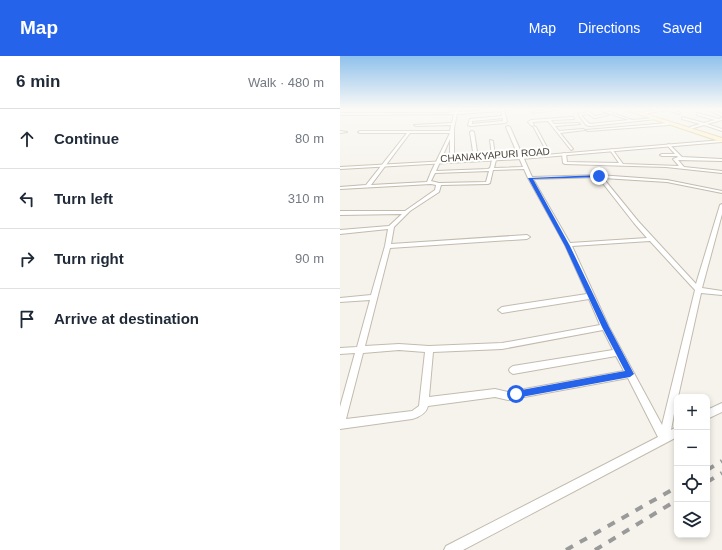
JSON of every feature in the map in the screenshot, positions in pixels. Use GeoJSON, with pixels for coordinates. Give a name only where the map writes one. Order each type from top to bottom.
{"type":"FeatureCollection","features":[{"type":"Feature","properties":{"kind":"main road"},"geometry":{"type":"LineString","coordinates":[[694,132],[721,139]]}},
{"type":"Feature","properties":{"kind":"main road"},"geometry":{"type":"LineString","coordinates":[[702,132],[721,139]]}},
{"type":"Feature","properties":{"kind":"main road"},"geometry":{"type":"LineString","coordinates":[[691,140],[697,133]]}},
{"type":"Feature","properties":{"kind":"street"},"geometry":{"type":"LineString","coordinates":[[367,187],[409,132]]}},
{"type":"Feature","properties":{"kind":"street"},"geometry":{"type":"LineString","coordinates":[[452,132],[452,159]]}},
{"type":"Feature","properties":{"kind":"street"},"geometry":{"type":"LineString","coordinates":[[431,183],[429,181],[437,161],[452,132]]}},
{"type":"Feature","properties":{"kind":"street"},"geometry":{"type":"LineString","coordinates":[[472,132],[476,158]]}},
{"type":"Feature","properties":{"kind":"street"},"geometry":{"type":"LineString","coordinates":[[510,132],[530,178],[568,246],[605,327],[664,438]]}},
{"type":"Feature","properties":{"kind":"street"},"geometry":{"type":"LineString","coordinates":[[537,132],[549,152]]}},
{"type":"Feature","properties":{"kind":"street"},"geometry":{"type":"LineString","coordinates":[[558,132],[571,149]]}},
{"type":"Feature","properties":{"kind":"street"},"geometry":{"type":"LineString","coordinates":[[340,168],[564,154],[593,149],[612,150],[721,139]]}},
{"type":"Feature","properties":{"kind":"street","name":"CHANAKYAPURI ROAD"},"geometry":{"type":"LineString","coordinates":[[520,156],[571,149],[593,149],[691,140],[721,139]]}},
{"type":"Feature","properties":{"kind":"street"},"geometry":{"type":"LineString","coordinates":[[340,188],[431,183],[488,182],[494,158],[491,141]]}},
{"type":"Feature","properties":{"kind":"street"},"geometry":{"type":"LineString","coordinates":[[670,145],[680,156]]}},
{"type":"Feature","properties":{"kind":"street"},"geometry":{"type":"LineString","coordinates":[[612,150],[621,164]]}},
{"type":"Feature","properties":{"kind":"street"},"geometry":{"type":"LineString","coordinates":[[564,154],[565,163],[621,164],[722,172]]}},
{"type":"Feature","properties":{"kind":"street"},"geometry":{"type":"LineString","coordinates":[[662,155],[722,160]]}},
{"type":"Feature","properties":{"kind":"street"},"geometry":{"type":"LineString","coordinates":[[680,156],[675,159],[683,168]]}},
{"type":"Feature","properties":{"kind":"street","name":"CHANAKYAPURI ROAD"},"geometry":{"type":"LineString","coordinates":[[340,164],[494,158]]}},
{"type":"Feature","properties":{"kind":"street"},"geometry":{"type":"LineString","coordinates":[[615,164],[622,177]]}},
{"type":"Feature","properties":{"kind":"street"},"geometry":{"type":"LineString","coordinates":[[433,172],[526,168]]}},
{"type":"Feature","properties":{"kind":"street"},"geometry":{"type":"LineString","coordinates":[[530,178],[599,176],[622,177],[667,181],[722,192]]}},
{"type":"Feature","properties":{"kind":"street"},"geometry":{"type":"LineString","coordinates":[[599,176],[651,239],[698,290],[722,293]]}},
{"type":"Feature","properties":{"kind":"street"},"geometry":{"type":"LineString","coordinates":[[429,350],[424,402],[423,408],[419,412],[340,424],[388,246],[391,227],[406,212],[437,191],[439,184]]}},
{"type":"Feature","properties":{"kind":"street"},"geometry":{"type":"LineString","coordinates":[[664,438],[698,290],[721,214],[722,205]]}},
{"type":"Feature","properties":{"kind":"street"},"geometry":{"type":"LineString","coordinates":[[340,213],[406,212]]}},
{"type":"Feature","properties":{"kind":"street"},"geometry":{"type":"LineString","coordinates":[[340,232],[391,227]]}},
{"type":"Feature","properties":{"kind":"street"},"geometry":{"type":"LineString","coordinates":[[388,246],[527,237]]}},
{"type":"Feature","properties":{"kind":"street"},"geometry":{"type":"LineString","coordinates":[[568,246],[651,239]]}},
{"type":"Feature","properties":{"kind":"street"},"geometry":{"type":"LineString","coordinates":[[502,310],[591,296]]}},
{"type":"Feature","properties":{"kind":"street"},"geometry":{"type":"LineString","coordinates":[[340,300],[374,297]]}},
{"type":"Feature","properties":{"kind":"street"},"geometry":{"type":"LineString","coordinates":[[340,351],[399,347],[429,350],[502,346],[605,327]]}},
{"type":"Feature","properties":{"kind":"street"},"geometry":{"type":"LineString","coordinates":[[513,370],[618,352]]}},
{"type":"Feature","properties":{"kind":"street"},"geometry":{"type":"LineString","coordinates":[[424,402],[495,394],[508,396],[630,374]]}},
{"type":"Feature","properties":{"kind":"street"},"geometry":{"type":"LineString","coordinates":[[710,413],[722,407]]}},
{"type":"Feature","properties":{"kind":"street"},"geometry":{"type":"LineString","coordinates":[[450,550],[674,433]]}},
{"type":"Feature","properties":{"kind":"railway"},"geometry":{"type":"LineString","coordinates":[[710,468],[722,461]]}},
{"type":"Feature","properties":{"kind":"railway"},"geometry":{"type":"LineString","coordinates":[[710,480],[722,473]]}},
{"type":"Feature","properties":{"kind":"railway"},"geometry":{"type":"LineString","coordinates":[[566,550],[674,489]]}},
{"type":"Feature","properties":{"kind":"railway"},"geometry":{"type":"LineString","coordinates":[[595,550],[674,502]]}},
{"type":"Feature","properties":{"kind":"route"},"geometry":{"type":"LineString","coordinates":[[516,394],[630,374],[605,327],[568,246],[530,178],[599,176]]}}]}
